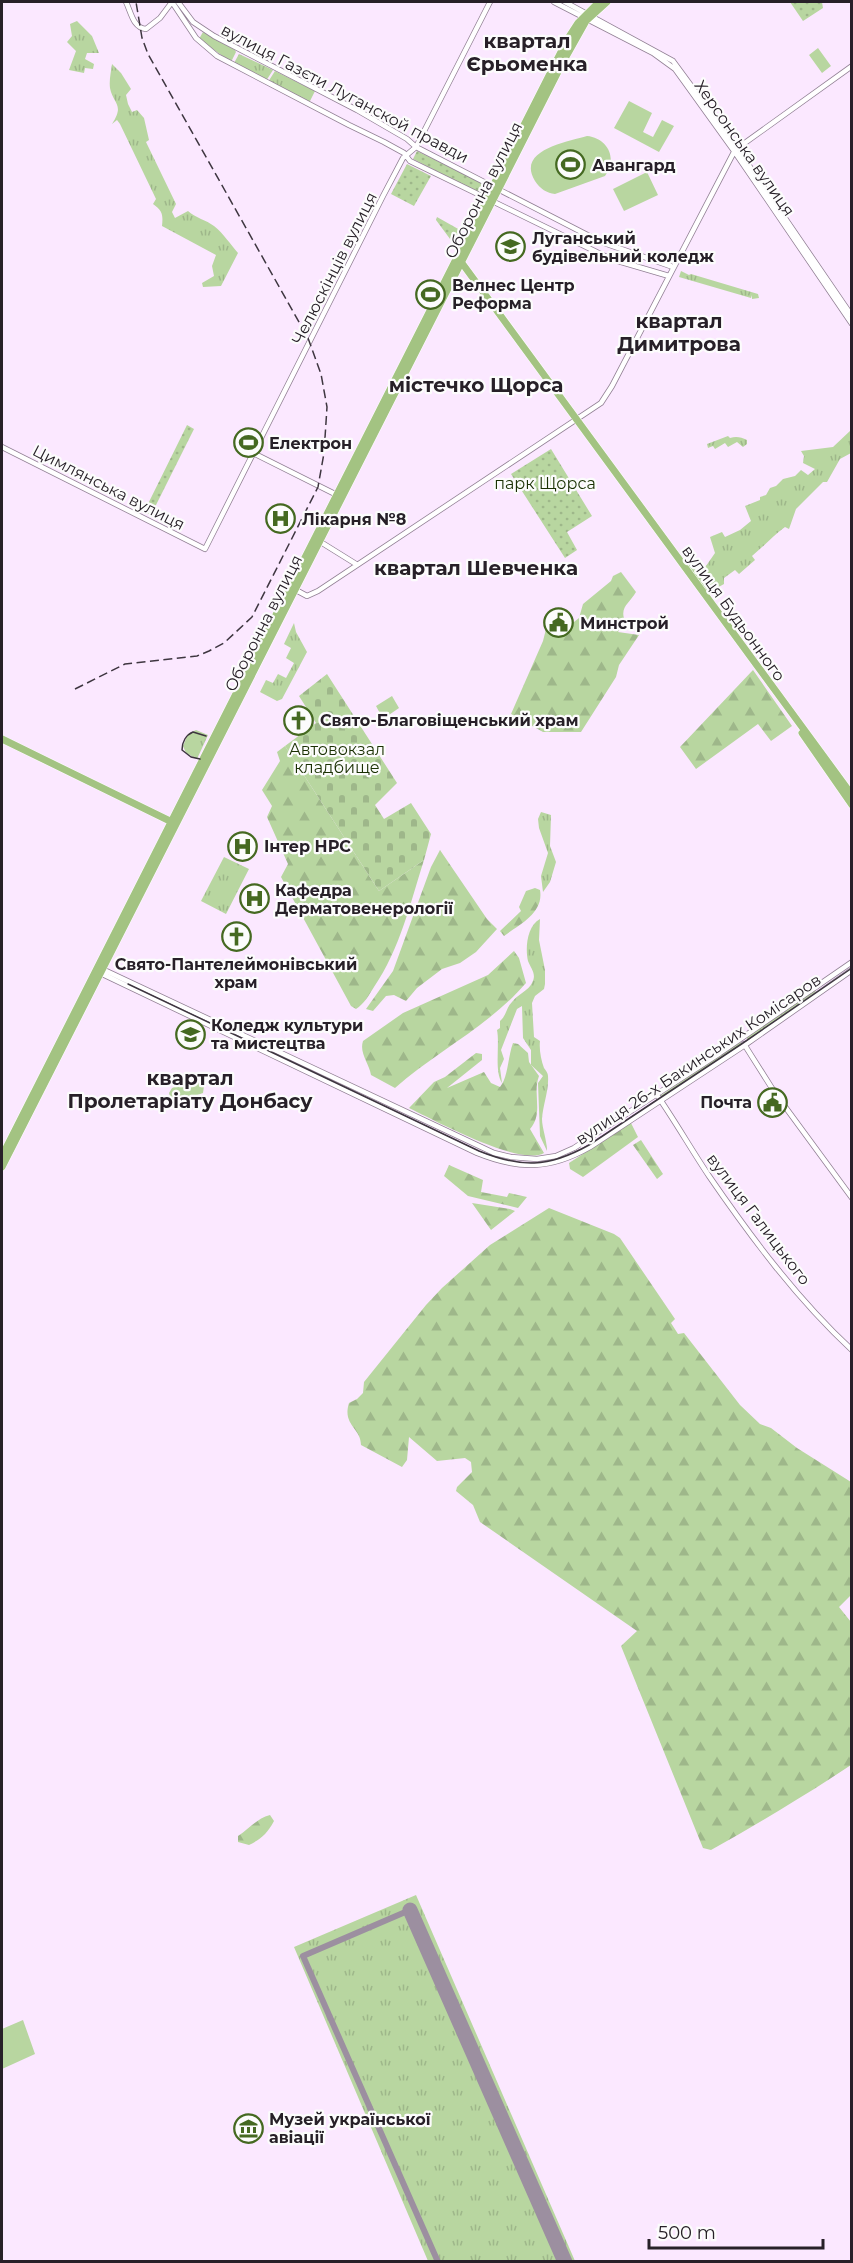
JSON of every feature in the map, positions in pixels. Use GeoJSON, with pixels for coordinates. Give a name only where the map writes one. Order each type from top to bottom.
{"type":"FeatureCollection","features":[{"type":"Feature","properties":{"kind":"main road","name":"Оборонна вулиця"},"geometry":{"type":"LineString","coordinates":[[2,1167],[173,823],[489,201],[573,42],[587,17],[599,2]]}},
{"type":"Feature","properties":{"kind":"main road","name":"Оборонна вулиця"},"geometry":{"type":"LineString","coordinates":[[587,17],[607,2]]}},
{"type":"Feature","properties":{"kind":"main road","name":"вулиця Будьонного"},"geometry":{"type":"LineString","coordinates":[[459,260],[800,728],[819,749],[852,795]]}},
{"type":"Feature","properties":{"kind":"main road","name":"Оборонна вулиця"},"geometry":{"type":"LineString","coordinates":[[173,823],[319,542],[339,496]]}},
{"type":"Feature","properties":{"kind":"main road","name":"вулиця Будьонного"},"geometry":{"type":"LineString","coordinates":[[800,728],[808,744],[852,805]]}},
{"type":"Feature","properties":{"kind":"main road"},"geometry":{"type":"LineString","coordinates":[[2,739],[173,823]]}},
{"type":"Feature","properties":{"kind":"main road","name":"Оборонна вулиця"},"geometry":{"type":"LineString","coordinates":[[2,1156],[99,970]]}},
{"type":"Feature","properties":{"kind":"street"},"geometry":{"type":"LineString","coordinates":[[126,2],[135,22],[142,29],[149,28],[172,2]]}},
{"type":"Feature","properties":{"kind":"street","name":"вулиця Газєти Луганской правди"},"geometry":{"type":"LineString","coordinates":[[172,2],[196,38],[217,56],[384,142],[404,153],[411,161],[489,201],[611,259],[669,276]]}},
{"type":"Feature","properties":{"kind":"street","name":"вулиця Газєти Луганской правди"},"geometry":{"type":"LineString","coordinates":[[178,2],[193,22],[214,36],[357,110],[407,139],[416,147],[602,242],[674,267]]}},
{"type":"Feature","properties":{"kind":"street","name":"Челюскінців вулиця"},"geometry":{"type":"LineString","coordinates":[[205,549],[383,196],[403,159],[416,147],[490,2]]}},
{"type":"Feature","properties":{"kind":"street"},"geometry":{"type":"LineString","coordinates":[[554,2],[587,17]]}},
{"type":"Feature","properties":{"kind":"street"},"geometry":{"type":"LineString","coordinates":[[565,2],[587,17]]}},
{"type":"Feature","properties":{"kind":"street","name":"Херсонська вулиця"},"geometry":{"type":"LineString","coordinates":[[587,17],[669,63],[736,150],[852,316]]}},
{"type":"Feature","properties":{"kind":"street"},"geometry":{"type":"LineString","coordinates":[[294,590],[310,596],[603,401],[736,150],[852,66]]}},
{"type":"Feature","properties":{"kind":"street","name":"Херсонська вулиця"},"geometry":{"type":"LineString","coordinates":[[736,150],[852,324]]}},
{"type":"Feature","properties":{"kind":"street","name":"Цимлянська вулиця"},"geometry":{"type":"LineString","coordinates":[[2,447],[205,549]]}},
{"type":"Feature","properties":{"kind":"street"},"geometry":{"type":"LineString","coordinates":[[253,453],[339,496]]}},
{"type":"Feature","properties":{"kind":"street"},"geometry":{"type":"LineString","coordinates":[[319,542],[356,564]]}},
{"type":"Feature","properties":{"kind":"street","name":"вулиця 26-х Бакинських Комісаров"},"geometry":{"type":"LineString","coordinates":[[99,970],[481,1147],[504,1156],[527,1159],[551,1157],[586,1141],[741,1039],[852,962]]}},
{"type":"Feature","properties":{"kind":"street","name":"вулиця 26-х Бакинських Комісаров"},"geometry":{"type":"LineString","coordinates":[[131,985],[477,1153],[502,1163],[530,1166],[549,1164],[569,1158],[590,1147],[745,1045],[852,970]]}},
{"type":"Feature","properties":{"kind":"street"},"geometry":{"type":"LineString","coordinates":[[815,988],[818,993]]}},
{"type":"Feature","properties":{"kind":"street"},"geometry":{"type":"LineString","coordinates":[[741,1039],[775,1093],[852,1198]]}},
{"type":"Feature","properties":{"kind":"street","name":"вулиця Галицького"},"geometry":{"type":"LineString","coordinates":[[657,1095],[708,1174],[760,1247],[807,1304],[852,1350]]}},
{"type":"Feature","properties":{"kind":"street"},"geometry":{"type":"LineString","coordinates":[[599,1133],[602,1139]]}},
{"type":"Feature","properties":{"kind":"street"},"geometry":{"type":"LineString","coordinates":[[586,1141],[590,1147]]}},
{"type":"Feature","properties":{"kind":"street"},"geometry":{"type":"LineString","coordinates":[[477,1153],[481,1147]]}},
{"type":"Feature","properties":{"kind":"street"},"geometry":{"type":"LineString","coordinates":[[502,1163],[504,1156]]}},
{"type":"Feature","properties":{"kind":"green space"},"geometry":{"type":"Polygon","coordinates":[[[790,2],[822,2],[823,8],[803,21],[790,2]]]}},
{"type":"Feature","properties":{"kind":"green space"},"geometry":{"type":"Polygon","coordinates":[[[77,21],[92,36],[99,53],[87,53],[85,59],[94,64],[93,69],[85,68],[84,73],[69,70],[76,51],[67,42],[72,36],[70,24],[77,21]]]}},
{"type":"Feature","properties":{"kind":"green space"},"geometry":{"type":"Polygon","coordinates":[[[203,32],[235,50],[231,62],[199,39],[203,32]]]}},
{"type":"Feature","properties":{"kind":"green space"},"geometry":{"type":"Polygon","coordinates":[[[818,48],[831,66],[822,73],[809,55],[818,48]]]}},
{"type":"Feature","properties":{"kind":"green space"},"geometry":{"type":"Polygon","coordinates":[[[239,54],[273,70],[266,81],[234,63],[239,54]]]}},
{"type":"Feature","properties":{"kind":"green space"},"geometry":{"type":"Polygon","coordinates":[[[112,64],[131,89],[126,95],[132,112],[137,110],[144,118],[149,140],[146,142],[176,204],[172,212],[175,218],[188,211],[214,226],[238,253],[221,286],[203,287],[202,283],[214,276],[212,266],[216,255],[162,226],[162,213],[153,204],[156,199],[120,124],[117,120],[112,124],[118,108],[110,88],[112,64]]]}},
{"type":"Feature","properties":{"kind":"green space"},"geometry":{"type":"Polygon","coordinates":[[[275,71],[315,91],[309,103],[268,82],[275,71]]]}},
{"type":"Feature","properties":{"kind":"green space"},"geometry":{"type":"Polygon","coordinates":[[[629,101],[652,113],[643,132],[653,137],[662,120],[674,126],[659,152],[614,128],[629,101]]]}},
{"type":"Feature","properties":{"kind":"green space","name":"Авангард"},"geometry":{"type":"Polygon","coordinates":[[[587,136],[600,141],[609,150],[611,163],[605,176],[555,194],[546,192],[535,181],[531,170],[532,162],[546,149],[587,136]]]}},
{"type":"Feature","properties":{"kind":"green space"},"geometry":{"type":"Polygon","coordinates":[[[417,151],[488,186],[483,195],[413,159],[417,151]]]}},
{"type":"Feature","properties":{"kind":"green space"},"geometry":{"type":"Polygon","coordinates":[[[407,164],[431,176],[414,206],[391,194],[407,164]]]}},
{"type":"Feature","properties":{"kind":"green space"},"geometry":{"type":"Polygon","coordinates":[[[647,172],[658,195],[624,211],[613,189],[647,172]]]}},
{"type":"Feature","properties":{"kind":"green space"},"geometry":{"type":"Polygon","coordinates":[[[437,217],[460,230],[453,243],[436,220],[437,217]]]}},
{"type":"Feature","properties":{"kind":"green space"},"geometry":{"type":"Polygon","coordinates":[[[681,271],[758,294],[759,298],[752,299],[752,295],[751,298],[679,277],[681,271]]]}},
{"type":"Feature","properties":{"kind":"green space"},"geometry":{"type":"Polygon","coordinates":[[[187,425],[194,429],[151,515],[144,512],[187,425]]]}},
{"type":"Feature","properties":{"kind":"green space"},"geometry":{"type":"Polygon","coordinates":[[[851,430],[851,453],[840,459],[827,482],[823,482],[796,509],[789,529],[785,527],[772,537],[752,556],[755,560],[739,574],[735,570],[724,578],[724,584],[708,593],[686,562],[690,560],[694,565],[706,566],[715,553],[710,537],[722,532],[725,537],[740,530],[751,521],[745,506],[760,500],[760,497],[766,495],[770,488],[783,479],[795,476],[801,470],[808,475],[815,469],[803,463],[804,456],[801,451],[833,447],[851,430]]]}},
{"type":"Feature","properties":{"kind":"green space"},"geometry":{"type":"Polygon","coordinates":[[[728,436],[745,439],[747,444],[743,447],[737,442],[728,447],[725,443],[715,449],[713,446],[708,448],[707,444],[728,436]]]}},
{"type":"Feature","properties":{"kind":"green space","name":"парк Щорса"},"geometry":{"type":"Polygon","coordinates":[[[551,449],[592,516],[567,532],[577,550],[565,558],[511,474],[551,449]]]}},
{"type":"Feature","properties":{"kind":"green space"},"geometry":{"type":"Polygon","coordinates":[[[621,572],[636,592],[624,609],[625,621],[618,632],[639,635],[619,665],[616,677],[581,732],[543,732],[511,714],[546,629],[559,634],[579,618],[583,604],[611,581],[613,576],[621,572]]]}},
{"type":"Feature","properties":{"kind":"green space"},"geometry":{"type":"Polygon","coordinates":[[[294,623],[296,632],[307,652],[282,699],[277,701],[260,692],[266,680],[273,683],[278,674],[286,678],[294,663],[286,658],[291,648],[284,644],[294,623]]]}},
{"type":"Feature","properties":{"kind":"green space"},"geometry":{"type":"Polygon","coordinates":[[[753,670],[792,726],[771,741],[758,724],[696,769],[680,747],[753,670]]]}},
{"type":"Feature","properties":{"kind":"green space","name":"Автовокзал кладбище"},"geometry":{"type":"Polygon","coordinates":[[[327,674],[397,783],[375,805],[384,819],[411,803],[431,834],[424,860],[379,891],[285,746],[316,723],[299,696],[327,674]]]}},
{"type":"Feature","properties":{"kind":"green space"},"geometry":{"type":"Polygon","coordinates":[[[392,696],[399,708],[383,719],[376,706],[392,696]]]}},
{"type":"Feature","properties":{"kind":"green space"},"geometry":{"type":"Polygon","coordinates":[[[196,730],[208,735],[197,759],[186,753],[183,746],[188,734],[196,730]]]}},
{"type":"Feature","properties":{"kind":"green space"},"geometry":{"type":"Polygon","coordinates":[[[285,746],[379,891],[424,860],[404,926],[391,957],[368,996],[356,1009],[351,1006],[281,877],[288,864],[267,817],[272,806],[262,790],[280,761],[277,752],[285,746]]]}},
{"type":"Feature","properties":{"kind":"green space"},"geometry":{"type":"Polygon","coordinates":[[[541,812],[551,815],[550,846],[556,862],[550,882],[543,892],[541,876],[548,853],[539,828],[538,819],[541,812]]]}},
{"type":"Feature","properties":{"kind":"green space"},"geometry":{"type":"Polygon","coordinates":[[[440,850],[487,919],[497,929],[476,952],[460,963],[442,969],[417,988],[406,1001],[394,995],[386,996],[373,1011],[366,1009],[393,971],[431,867],[440,850]]]}},
{"type":"Feature","properties":{"kind":"green space"},"geometry":{"type":"Polygon","coordinates":[[[224,857],[249,869],[226,914],[201,901],[224,857]]]}},
{"type":"Feature","properties":{"kind":"green space"},"geometry":{"type":"Polygon","coordinates":[[[535,888],[540,890],[540,898],[535,911],[504,936],[500,931],[521,911],[519,907],[526,891],[535,888]]]}},
{"type":"Feature","properties":{"kind":"green space"},"geometry":{"type":"Polygon","coordinates":[[[540,919],[539,940],[545,970],[545,984],[544,989],[535,996],[532,1003],[534,1037],[540,1041],[541,1058],[548,1075],[542,1119],[547,1151],[540,1136],[538,1083],[543,1076],[531,1065],[531,1050],[523,1038],[522,1006],[517,1009],[501,1050],[504,1059],[500,1068],[502,1083],[498,1065],[497,1030],[510,1004],[530,986],[533,980],[533,972],[528,961],[527,944],[532,927],[540,919]]]}},
{"type":"Feature","properties":{"kind":"green space"},"geometry":{"type":"Polygon","coordinates":[[[514,951],[519,958],[526,983],[496,1012],[395,1088],[371,1075],[363,1054],[363,1041],[403,1013],[488,975],[514,951]]]}},
{"type":"Feature","properties":{"kind":"green space"},"geometry":{"type":"Polygon","coordinates":[[[815,990],[816,993],[749,1040],[747,1039],[747,1036],[815,990]]]}},
{"type":"Feature","properties":{"kind":"green space"},"geometry":{"type":"Polygon","coordinates":[[[740,1042],[742,1044],[662,1098],[660,1096],[740,1042]]]}},
{"type":"Feature","properties":{"kind":"green space"},"geometry":{"type":"Polygon","coordinates":[[[513,1043],[518,1044],[528,1053],[529,1062],[539,1076],[536,1116],[530,1129],[544,1153],[532,1156],[497,1148],[409,1108],[434,1082],[445,1077],[476,1053],[482,1054],[482,1060],[447,1088],[484,1072],[491,1083],[500,1087],[505,1078],[513,1043]]]}},
{"type":"Feature","properties":{"kind":"green space"},"geometry":{"type":"Polygon","coordinates":[[[198,1079],[204,1086],[203,1093],[177,1102],[171,1100],[169,1093],[172,1088],[198,1079]]]}},
{"type":"Feature","properties":{"kind":"green space"},"geometry":{"type":"Polygon","coordinates":[[[631,1123],[638,1137],[583,1177],[570,1169],[569,1163],[631,1123]]]}},
{"type":"Feature","properties":{"kind":"green space"},"geometry":{"type":"Polygon","coordinates":[[[641,1140],[663,1174],[657,1179],[633,1145],[641,1140]]]}},
{"type":"Feature","properties":{"kind":"green space"},"geometry":{"type":"Polygon","coordinates":[[[449,1165],[483,1180],[481,1192],[507,1197],[509,1193],[527,1197],[518,1208],[468,1196],[444,1176],[449,1165]]]}},
{"type":"Feature","properties":{"kind":"green space"},"geometry":{"type":"Polygon","coordinates":[[[472,1203],[510,1209],[515,1211],[491,1230],[472,1203]]]}},
{"type":"Feature","properties":{"kind":"green space"},"geometry":{"type":"Polygon","coordinates":[[[549,1208],[620,1238],[675,1319],[671,1323],[678,1334],[684,1333],[740,1405],[760,1424],[771,1428],[797,1448],[851,1482],[851,1595],[839,1607],[851,1622],[851,1765],[782,1809],[711,1850],[703,1848],[621,1646],[637,1631],[480,1522],[473,1505],[456,1491],[457,1487],[472,1472],[471,1462],[465,1458],[437,1461],[409,1437],[407,1460],[402,1467],[361,1445],[348,1416],[349,1403],[363,1393],[364,1382],[442,1288],[490,1245],[549,1208]]]}},
{"type":"Feature","properties":{"kind":"green space"},"geometry":{"type":"Polygon","coordinates":[[[270,1815],[274,1821],[260,1838],[249,1845],[238,1842],[238,1836],[257,1821],[270,1815]]]}},
{"type":"Feature","properties":{"kind":"green space"},"geometry":{"type":"Polygon","coordinates":[[[416,1895],[575,2261],[428,2261],[294,1947],[416,1895]]]}},
{"type":"Feature","properties":{"kind":"green space"},"geometry":{"type":"Polygon","coordinates":[[[23,2020],[35,2054],[2,2069],[2,2029],[23,2020]]]}},
{"type":"Feature","properties":{"kind":"taxiway"},"geometry":{"type":"LineString","coordinates":[[410,1910],[303,1956],[438,2262]]}},
{"type":"Feature","properties":{"kind":"runway"},"geometry":{"type":"LineString","coordinates":[[410,1910],[565,2262]]}},
{"type":"Feature","properties":{"kind":"tram line"},"geometry":{"type":"LineString","coordinates":[[200,759],[191,757],[182,750],[183,744],[186,737],[193,732],[206,736]]}},
{"type":"Feature","properties":{"kind":"tram line"},"geometry":{"type":"LineString","coordinates":[[128,984],[479,1151],[521,1163],[534,1163],[560,1158],[589,1145],[852,968]]}},
{"type":"Feature","properties":{"kind":"railway"},"geometry":{"type":"LineString","coordinates":[[75,689],[125,664],[197,656],[224,643],[252,617],[318,487],[324,453],[327,407],[321,374],[308,338],[148,54],[142,38],[136,2]]}},
{"type":"Feature","properties":{"kind":"place","name":"Авангард"},"geometry":{"type":"Point","coordinates":[571,165]}},
{"type":"Feature","properties":{"kind":"place","name":"Луганський будівельний коледж"},"geometry":{"type":"Point","coordinates":[511,247]}},
{"type":"Feature","properties":{"kind":"place","name":"Велнес Центр Реформа"},"geometry":{"type":"Point","coordinates":[431,294]}},
{"type":"Feature","properties":{"kind":"place","name":"Електрон"},"geometry":{"type":"Point","coordinates":[248,443]}},
{"type":"Feature","properties":{"kind":"place","name":"Лікарня №8"},"geometry":{"type":"Point","coordinates":[281,519]}},
{"type":"Feature","properties":{"kind":"place","name":"Минстрой"},"geometry":{"type":"Point","coordinates":[559,623]}},
{"type":"Feature","properties":{"kind":"place","name":"Свято-Благовіщенський храм"},"geometry":{"type":"Point","coordinates":[299,720]}},
{"type":"Feature","properties":{"kind":"place","name":"Інтер НРС"},"geometry":{"type":"Point","coordinates":[243,846]}},
{"type":"Feature","properties":{"kind":"place","name":"Кафедра Дерматовенерології"},"geometry":{"type":"Point","coordinates":[254,899]}},
{"type":"Feature","properties":{"kind":"place","name":"Свято-Пантелеймонівський храм"},"geometry":{"type":"Point","coordinates":[236,936]}},
{"type":"Feature","properties":{"kind":"place","name":"Коледж культури та мистецтва"},"geometry":{"type":"Point","coordinates":[190,1034]}},
{"type":"Feature","properties":{"kind":"place","name":"Почта"},"geometry":{"type":"Point","coordinates":[773,1102]}},
{"type":"Feature","properties":{"kind":"place","name":"Музей української авіації"},"geometry":{"type":"Point","coordinates":[248,2128]}},
{"type":"Feature","properties":{"kind":"district","name":"квартал Єрьоменка"},"geometry":{"type":"Point","coordinates":[527,52]}},
{"type":"Feature","properties":{"kind":"district","name":"квартал Димитрова"},"geometry":{"type":"Point","coordinates":[679,332]}},
{"type":"Feature","properties":{"kind":"district","name":"містечко Щорса"},"geometry":{"type":"Point","coordinates":[476,385]}},
{"type":"Feature","properties":{"kind":"district","name":"квартал Шевченка"},"geometry":{"type":"Point","coordinates":[476,568]}},
{"type":"Feature","properties":{"kind":"district","name":"квартал Пролетаріату Донбасу"},"geometry":{"type":"Point","coordinates":[190,1090]}}]}
